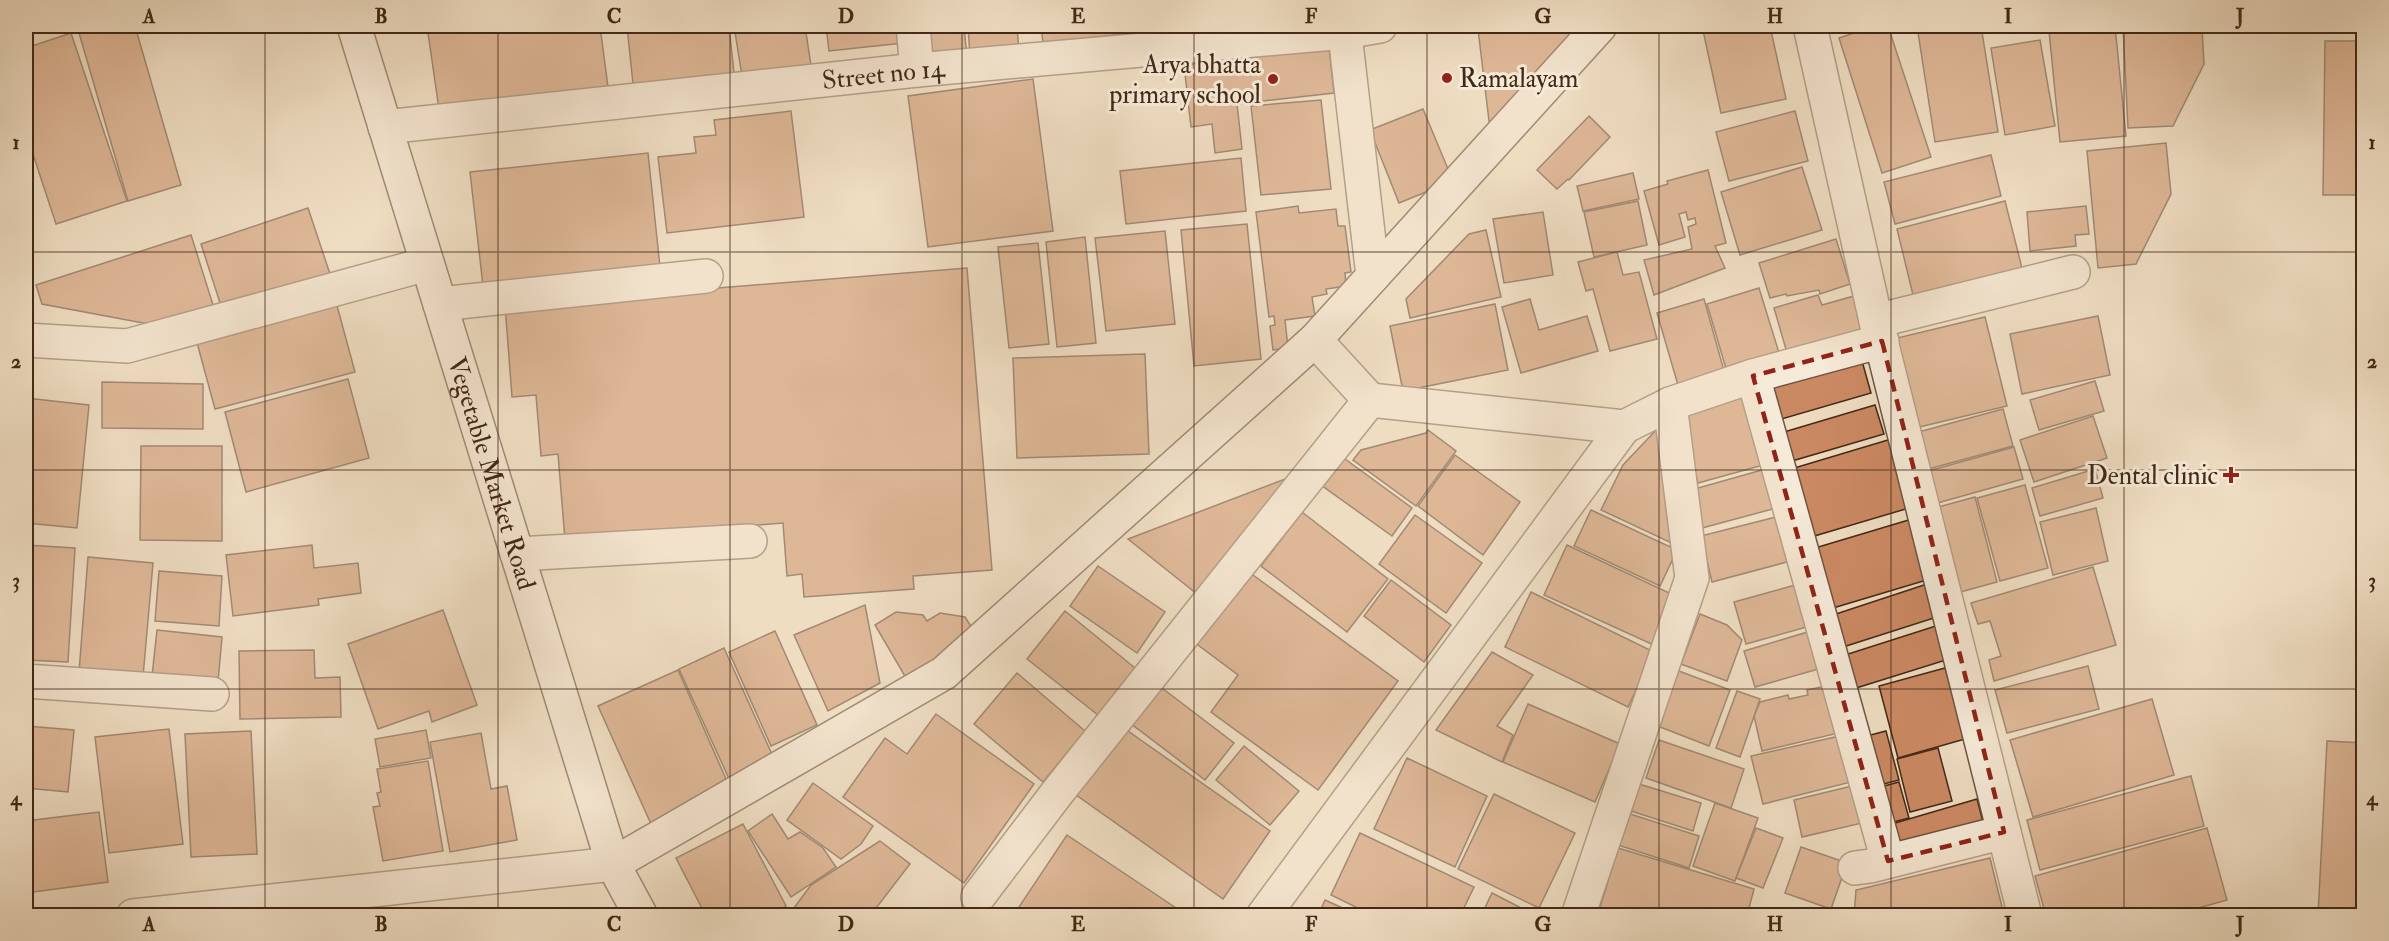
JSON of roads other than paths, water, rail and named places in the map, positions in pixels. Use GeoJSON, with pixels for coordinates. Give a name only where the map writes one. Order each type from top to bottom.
{"type":"FeatureCollection","features":[{"type":"Feature","properties":{"kind":"street","name":"Vegetable Market Road"},"geometry":{"type":"LineString","coordinates":[[354,26],[613,864],[640,915]]}},
{"type":"Feature","properties":{"kind":"street"},"geometry":{"type":"LineString","coordinates":[[913,26],[917,70]]}},
{"type":"Feature","properties":{"kind":"street","name":"Street no 14"},"geometry":{"type":"LineString","coordinates":[[386,127],[917,70],[1204,35],[1380,26]]}},
{"type":"Feature","properties":{"kind":"street"},"geometry":{"type":"LineString","coordinates":[[133,915],[230,910],[613,864],[944,672],[1315,340],[1600,26]]}},
{"type":"Feature","properties":{"kind":"street"},"geometry":{"type":"LineString","coordinates":[[1810,26],[1879,331],[2025,915]]}},
{"type":"Feature","properties":{"kind":"street"},"geometry":{"type":"LineString","coordinates":[[1344,29],[1373,276]]}},
{"type":"Feature","properties":{"kind":"street"},"geometry":{"type":"LineString","coordinates":[[26,340],[128,346],[427,264]]}},
{"type":"Feature","properties":{"kind":"street"},"geometry":{"type":"LineString","coordinates":[[1263,915],[1624,427],[1670,404],[1879,331],[2073,272]]}},
{"type":"Feature","properties":{"kind":"street"},"geometry":{"type":"LineString","coordinates":[[440,304],[706,276]]}},
{"type":"Feature","properties":{"kind":"street"},"geometry":{"type":"LineString","coordinates":[[1315,340],[1370,400],[1624,427]]}},
{"type":"Feature","properties":{"kind":"street"},"geometry":{"type":"LineString","coordinates":[[1753,376],[1888,861]]}},
{"type":"Feature","properties":{"kind":"street"},"geometry":{"type":"LineString","coordinates":[[978,897],[1057,793],[1370,400]]}},
{"type":"Feature","properties":{"kind":"street"},"geometry":{"type":"LineString","coordinates":[[1578,915],[1692,578],[1670,404]]}},
{"type":"Feature","properties":{"kind":"street"},"geometry":{"type":"LineString","coordinates":[[518,554],[750,541]]}},
{"type":"Feature","properties":{"kind":"street"},"geometry":{"type":"LineString","coordinates":[[26,681],[212,694]]}},
{"type":"Feature","properties":{"kind":"street"},"geometry":{"type":"LineString","coordinates":[[1854,868],[2004,832]]}},
{"type":"Feature","properties":{"kind":"place","name":"Ramalayam"},"geometry":{"type":"Point","coordinates":[1447,78]}},
{"type":"Feature","properties":{"kind":"place","name":"Arya bhatta primary school"},"geometry":{"type":"Point","coordinates":[1273,79]}},
{"type":"Feature","properties":{"kind":"place","name":"Dental clinic"},"geometry":{"type":"Point","coordinates":[2231,475]}}]}
